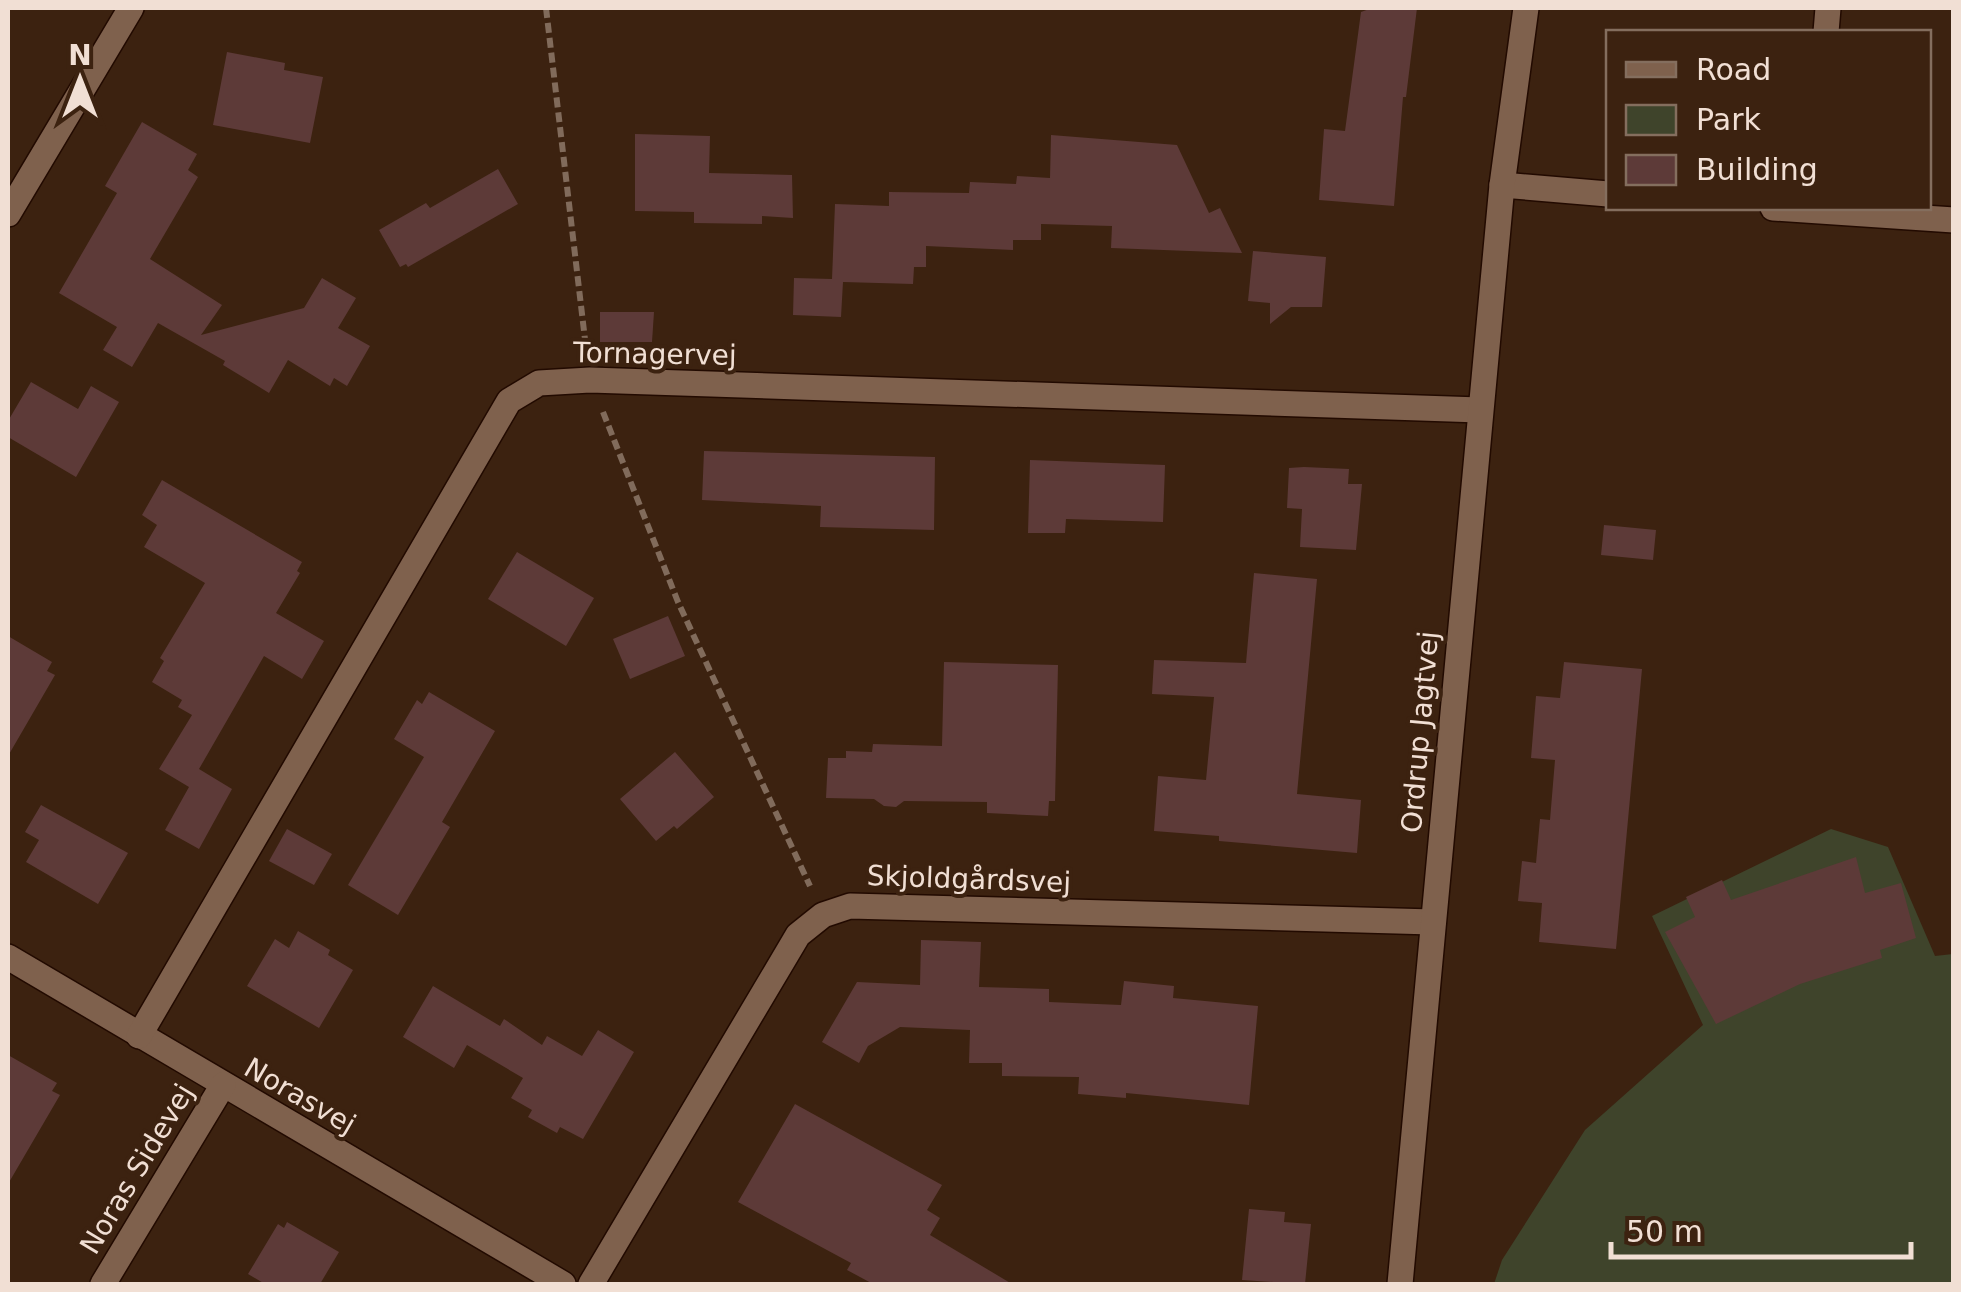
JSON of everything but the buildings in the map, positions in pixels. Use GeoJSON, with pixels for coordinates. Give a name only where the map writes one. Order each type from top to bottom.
{"type":"FeatureCollection","features":[{"type":"Feature","properties":{"kind":"street"},"geometry":{"type":"LineString","coordinates":[[8,214],[131,8]]}},
{"type":"Feature","properties":{"kind":"street","name":"Ordrup Jagtvej"},"geometry":{"type":"LineString","coordinates":[[1400,1284],[1502,185],[1526,8]]}},
{"type":"Feature","properties":{"kind":"street"},"geometry":{"type":"LineString","coordinates":[[1502,185],[1606,194]]}},
{"type":"Feature","properties":{"kind":"street"},"geometry":{"type":"LineString","coordinates":[[1829,210],[1954,220]]}},
{"type":"Feature","properties":{"kind":"street","name":"Tornagervej"},"geometry":{"type":"LineString","coordinates":[[139,1036],[509,401],[539,383],[590,380],[1480,410]]}},
{"type":"Feature","properties":{"kind":"street","name":"Skjoldgårdsvej"},"geometry":{"type":"LineString","coordinates":[[822,915],[850,906],[1433,922]]}},
{"type":"Feature","properties":{"kind":"street"},"geometry":{"type":"LineString","coordinates":[[592,1284],[798,935],[822,915]]}},
{"type":"Feature","properties":{"kind":"street","name":"Norasvej"},"geometry":{"type":"LineString","coordinates":[[8,957],[562,1284]]}},
{"type":"Feature","properties":{"kind":"street","name":"Noras Sidevej"},"geometry":{"type":"LineString","coordinates":[[103,1284],[223,1085]]}},
{"type":"Feature","properties":{"kind":"path"},"geometry":{"type":"LineString","coordinates":[[546,8],[590,380],[678,602],[822,915]]}},
{"type":"Feature","properties":{"kind":"green space"},"geometry":{"type":"Polygon","coordinates":[[[1831,829],[1888,847],[1935,956],[1953,954],[1953,1284],[1494,1284],[1502,1260],[1585,1130],[1703,1025],[1652,916],[1831,829]]]}}]}
